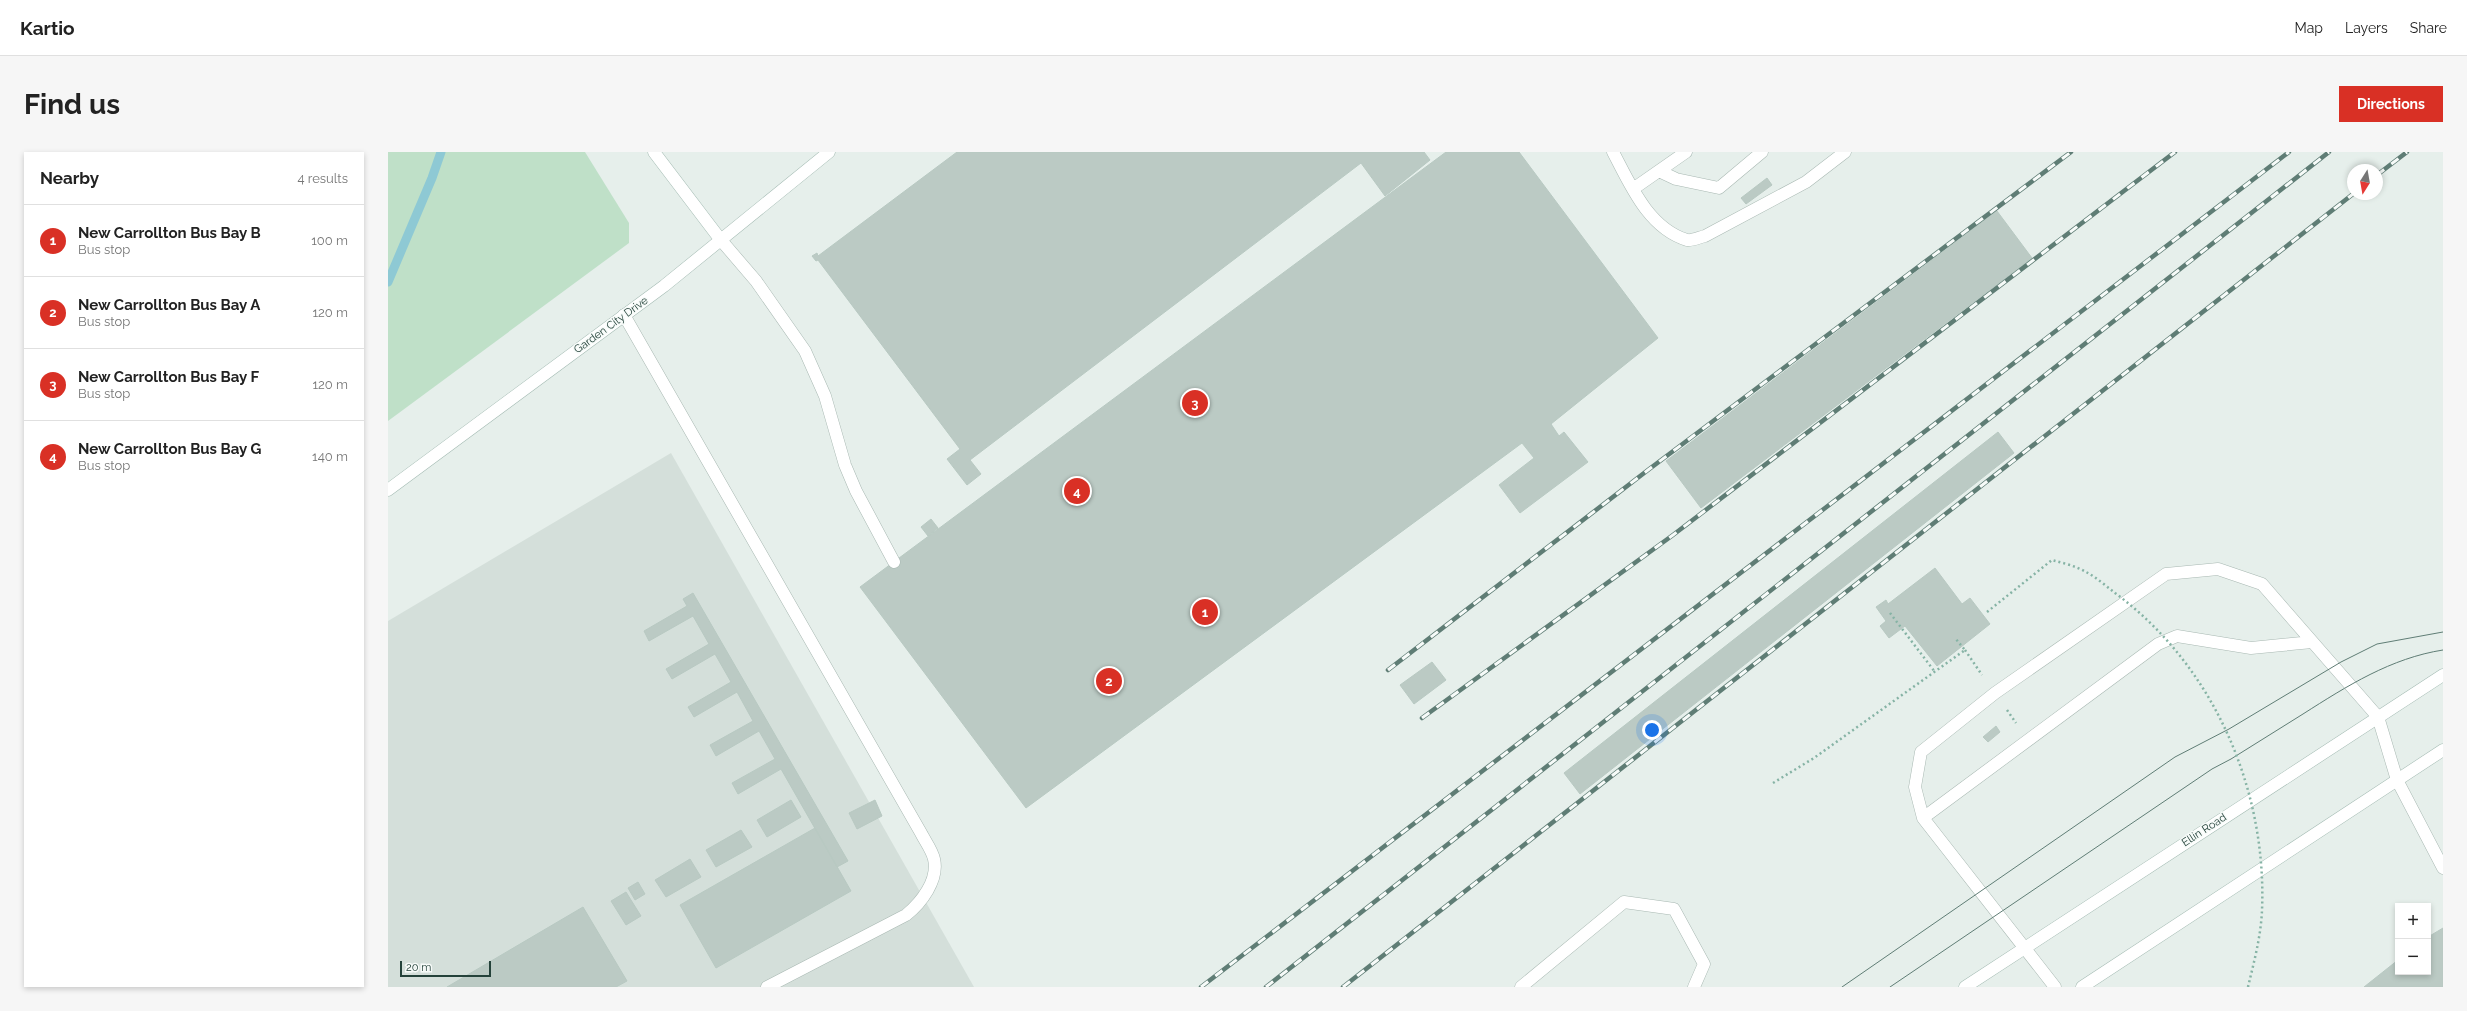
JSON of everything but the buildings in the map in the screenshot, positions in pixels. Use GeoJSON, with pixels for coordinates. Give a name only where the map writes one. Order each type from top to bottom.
{"type":"FeatureCollection","features":[{"type":"Feature","properties":{"kind":"street"},"geometry":{"type":"LineString","coordinates":[[654,152],[720,239],[756,281],[805,351],[825,396],[845,465],[856,491],[894,562]]}},
{"type":"Feature","properties":{"kind":"street","name":"Garden City Drive"},"geometry":{"type":"LineString","coordinates":[[388,490],[664,286],[829,152]]}},
{"type":"Feature","properties":{"kind":"street"},"geometry":{"type":"LineString","coordinates":[[1633,189],[1686,152]]}},
{"type":"Feature","properties":{"kind":"street"},"geometry":{"type":"LineString","coordinates":[[1659,171],[1676,180],[1719,188],[1762,152]]}},
{"type":"Feature","properties":{"kind":"street"},"geometry":{"type":"LineString","coordinates":[[1617,154],[1633,189],[1644,207],[1665,228],[1688,240],[1705,236],[1806,182],[1845,152]]}},
{"type":"Feature","properties":{"kind":"street"},"geometry":{"type":"LineString","coordinates":[[624,315],[921,833],[934,859],[933,877],[918,906],[906,915],[767,987]]}},
{"type":"Feature","properties":{"kind":"street"},"geometry":{"type":"LineString","coordinates":[[2055,987],[2023,948],[1923,818],[1915,787],[1921,752],[1995,693],[2166,574],[2218,568],[2262,584],[2378,717],[2397,780],[2443,868]]}},
{"type":"Feature","properties":{"kind":"street"},"geometry":{"type":"LineString","coordinates":[[1923,818],[2158,644],[2177,636],[2251,648],[2312,642]]}},
{"type":"Feature","properties":{"kind":"street","name":"Ellin Road"},"geometry":{"type":"LineString","coordinates":[[1966,987],[2023,948],[2443,675]]}},
{"type":"Feature","properties":{"kind":"street"},"geometry":{"type":"LineString","coordinates":[[2082,987],[2443,750]]}},
{"type":"Feature","properties":{"kind":"street"},"geometry":{"type":"LineString","coordinates":[[1521,987],[1624,902],[1674,909],[1704,964],[1694,987]]}},
{"type":"Feature","properties":{"kind":"path"},"geometry":{"type":"LineString","coordinates":[[1987,612],[2052,560],[2086,572],[2137,609],[2173,645],[2204,690],[2230,736],[2245,778],[2252,807],[2260,851],[2262,910],[2248,987]]}},
{"type":"Feature","properties":{"kind":"path"},"geometry":{"type":"LineString","coordinates":[[1890,613],[1935,672]]}},
{"type":"Feature","properties":{"kind":"path"},"geometry":{"type":"LineString","coordinates":[[1956,638],[1982,675]]}},
{"type":"Feature","properties":{"kind":"path"},"geometry":{"type":"LineString","coordinates":[[1773,783],[1814,758],[1965,650]]}},
{"type":"Feature","properties":{"kind":"path"},"geometry":{"type":"LineString","coordinates":[[2002,704],[2017,723]]}},
{"type":"Feature","properties":{"kind":"shaded area"},"geometry":{"type":"Polygon","coordinates":[[[671,453],[974,987],[388,987],[388,621],[671,453]]]}},
{"type":"Feature","properties":{"kind":"green space"},"geometry":{"type":"Polygon","coordinates":[[[388,152],[585,152],[629,223],[629,243],[388,421],[388,152]]]}},
{"type":"Feature","properties":{"kind":"waterway"},"geometry":{"type":"LineString","coordinates":[[388,282],[432,178],[441,152]]}},
{"type":"Feature","properties":{"kind":"tram line"},"geometry":{"type":"LineString","coordinates":[[1842,987],[2175,757],[2229,729],[2341,662],[2377,644],[2443,632]]}},
{"type":"Feature","properties":{"kind":"tram line"},"geometry":{"type":"LineString","coordinates":[[1890,987],[2212,769],[2231,759],[2336,693],[2387,666],[2405,659],[2443,650]]}},
{"type":"Feature","properties":{"kind":"railway"},"geometry":{"type":"LineString","coordinates":[[1388,670],[1648,470],[2071,152]]}},
{"type":"Feature","properties":{"kind":"railway"},"geometry":{"type":"LineString","coordinates":[[1422,718],[1673,535],[2175,152]]}},
{"type":"Feature","properties":{"kind":"railway"},"geometry":{"type":"LineString","coordinates":[[1201,987],[2289,152]]}},
{"type":"Feature","properties":{"kind":"railway"},"geometry":{"type":"LineString","coordinates":[[1266,987],[2329,152]]}},
{"type":"Feature","properties":{"kind":"railway"},"geometry":{"type":"LineString","coordinates":[[2383,170],[2407,152]]}},
{"type":"Feature","properties":{"kind":"railway"},"geometry":{"type":"LineString","coordinates":[[1343,987],[2347,199]]}},
{"type":"Feature","properties":{"kind":"place","name":"New Carrollton Bus Bay F"},"geometry":{"type":"Point","coordinates":[1195,403]}},
{"type":"Feature","properties":{"kind":"place","name":"New Carrollton Bus Bay G"},"geometry":{"type":"Point","coordinates":[1077,491]}},
{"type":"Feature","properties":{"kind":"place","name":"New Carrollton Bus Bay B"},"geometry":{"type":"Point","coordinates":[1205,612]}},
{"type":"Feature","properties":{"kind":"place","name":"New Carrollton Bus Bay A"},"geometry":{"type":"Point","coordinates":[1109,681]}}]}
